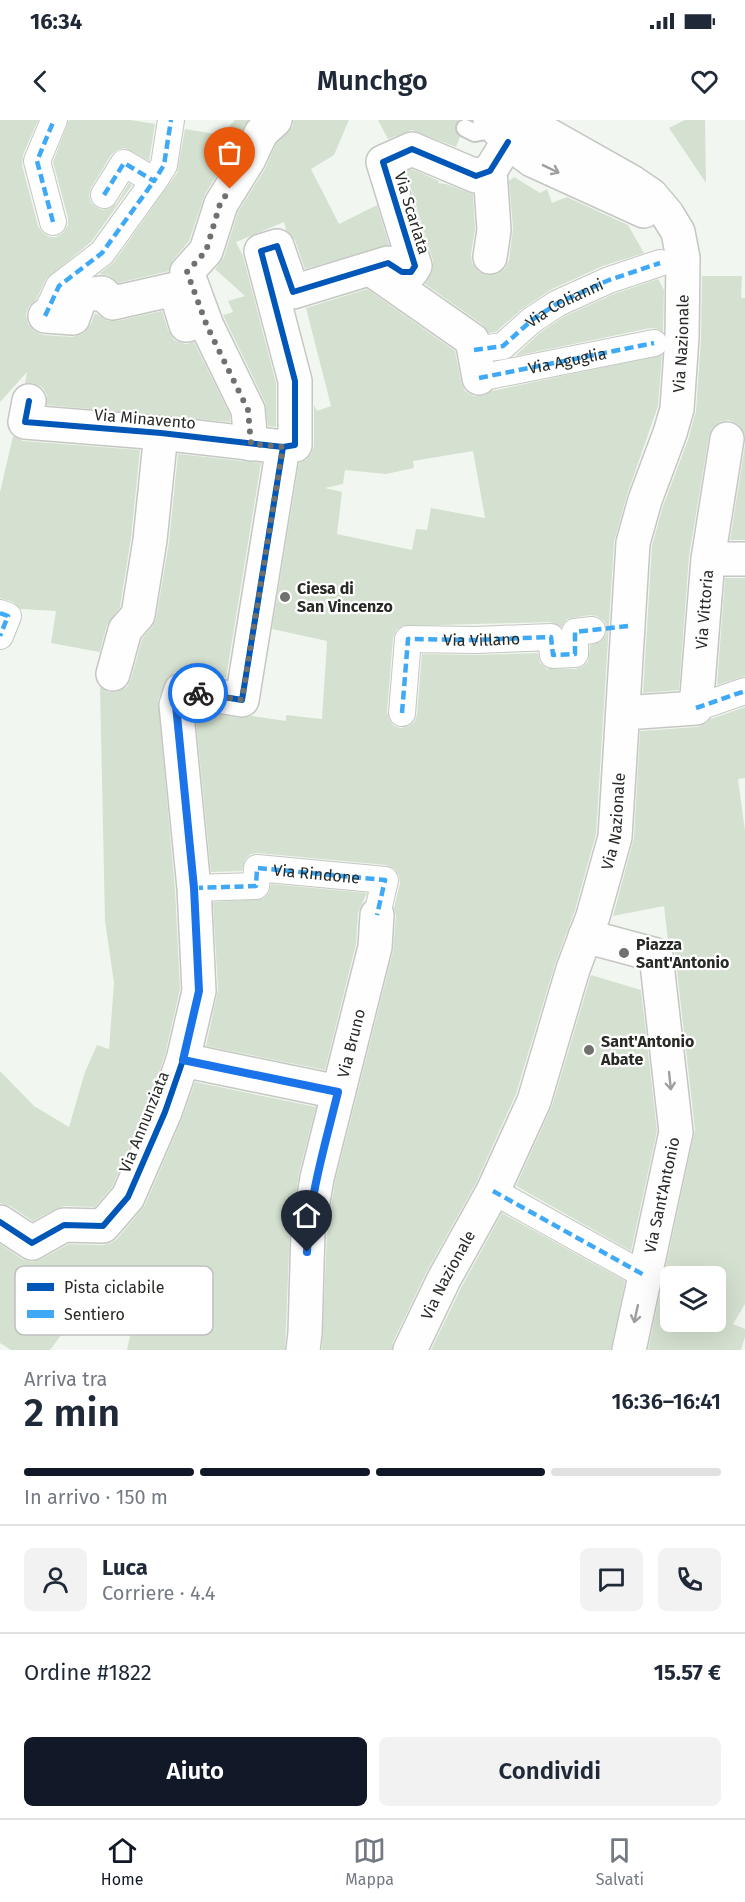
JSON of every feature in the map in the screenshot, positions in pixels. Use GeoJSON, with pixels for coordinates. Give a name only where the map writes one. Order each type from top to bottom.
{"type":"FeatureCollection","features":[{"type":"Feature","properties":{"kind":"street"},"geometry":{"type":"LineString","coordinates":[[53,222],[37,161],[54,120]]}},
{"type":"Feature","properties":{"kind":"street"},"geometry":{"type":"LineString","coordinates":[[171,120],[164,165],[154,181],[102,253],[59,286],[45,316],[74,318],[81,295],[102,293],[113,303],[175,290],[186,325],[207,326]]}},
{"type":"Feature","properties":{"kind":"street"},"geometry":{"type":"LineString","coordinates":[[267,445],[207,326],[187,272],[206,251],[220,204],[249,159],[261,132],[275,120]]}},
{"type":"Feature","properties":{"kind":"street"},"geometry":{"type":"LineString","coordinates":[[490,257],[494,230],[490,171],[496,128]]}},
{"type":"Feature","properties":{"kind":"street","name":"Via Nazionale"},"geometry":{"type":"LineString","coordinates":[[410,1350],[444,1279],[493,1191],[534,1101],[615,837],[624,713],[611,628],[645,500],[677,409],[682,337],[671,261],[678,232],[667,214],[651,195],[632,182],[496,128]]}},
{"type":"Feature","properties":{"kind":"street","name":"Via Scarlata"},"geometry":{"type":"LineString","coordinates":[[267,445],[295,445],[295,381],[261,251],[277,246],[293,292],[372,270],[388,263],[402,272],[411,272],[414,266],[383,162],[412,149],[476,176],[490,171]]}},
{"type":"Feature","properties":{"kind":"street"},"geometry":{"type":"LineString","coordinates":[[104,195],[124,163],[154,181]]}},
{"type":"Feature","properties":{"kind":"street","name":"Via Colianni"},"geometry":{"type":"LineString","coordinates":[[477,364],[503,346],[532,320],[558,303],[609,280],[671,261]]}},
{"type":"Feature","properties":{"kind":"street"},"geometry":{"type":"LineString","coordinates":[[372,270],[472,340],[477,364]]}},
{"type":"Feature","properties":{"kind":"street","name":"Via Aguglia"},"geometry":{"type":"LineString","coordinates":[[477,364],[654,343]]}},
{"type":"Feature","properties":{"kind":"street","name":"Via Minavento"},"geometry":{"type":"LineString","coordinates":[[28,401],[26,422],[161,433],[267,445]]}},
{"type":"Feature","properties":{"kind":"street"},"geometry":{"type":"LineString","coordinates":[[113,674],[125,630],[138,615],[150,540],[161,433]]}},
{"type":"Feature","properties":{"kind":"street","name":"Via Vittoria"},"geometry":{"type":"LineString","coordinates":[[696,708],[708,559],[728,439]]}},
{"type":"Feature","properties":{"kind":"street","name":"Via Annunziata"},"geometry":{"type":"LineString","coordinates":[[0,1222],[32,1243],[64,1225],[103,1226],[128,1197],[165,1112],[183,1060],[199,991],[194,888],[176,705],[181,690],[242,700],[267,445]]}},
{"type":"Feature","properties":{"kind":"street"},"geometry":{"type":"LineString","coordinates":[[708,559],[745,559]]}},
{"type":"Feature","properties":{"kind":"street","name":"Via Villano"},"geometry":{"type":"LineString","coordinates":[[402,713],[408,639],[475,640],[551,637],[553,655],[575,654],[575,632],[611,628]]}},
{"type":"Feature","properties":{"kind":"street"},"geometry":{"type":"LineString","coordinates":[[624,713],[696,708],[745,691]]}},
{"type":"Feature","properties":{"kind":"street","name":"Via Rindone"},"geometry":{"type":"LineString","coordinates":[[194,888],[256,886],[257,868],[385,880],[377,915]]}},
{"type":"Feature","properties":{"kind":"street","name":"Via Bruno"},"geometry":{"type":"LineString","coordinates":[[303,1350],[308,1231],[317,1178],[375,946],[377,915]]}},
{"type":"Feature","properties":{"kind":"street","name":"Via Sant'Antonio"},"geometry":{"type":"LineString","coordinates":[[585,936],[656,956],[676,1132],[629,1350]]}},
{"type":"Feature","properties":{"kind":"street"},"geometry":{"type":"LineString","coordinates":[[183,1060],[338,1092]]}},
{"type":"Feature","properties":{"kind":"street"},"geometry":{"type":"LineString","coordinates":[[493,1191],[644,1275]]}},
{"type":"Feature","properties":{"kind":"building"},"geometry":{"type":"Polygon","coordinates":[[[0,120],[38,120],[23,155],[22,165],[38,226],[50,237],[63,233],[68,225],[53,162],[69,120],[131,120],[155,124],[149,161],[125,148],[111,155],[91,188],[89,195],[91,203],[103,210],[110,208],[117,203],[129,183],[132,185],[91,242],[46,279],[36,300],[29,306],[26,314],[28,324],[34,331],[43,335],[72,337],[84,333],[95,313],[108,321],[117,321],[162,311],[174,340],[186,344],[194,342],[230,415],[230,422],[47,405],[47,395],[42,387],[33,383],[25,383],[27,372],[0,402],[0,120]]]}},
{"type":"Feature","properties":{"kind":"building"},"geometry":{"type":"Polygon","coordinates":[[[235,120],[248,120],[205,194],[189,241],[173,260],[169,271],[118,283],[108,275],[99,274],[114,262],[177,173],[185,129],[221,135],[235,120]]]}},
{"type":"Feature","properties":{"kind":"building"},"geometry":{"type":"Polygon","coordinates":[[[293,120],[349,120],[334,155],[311,169],[339,224],[377,205],[389,245],[305,269],[295,240],[286,230],[284,222],[236,242],[243,256],[276,383],[276,427],[268,426],[265,402],[223,315],[233,312],[228,301],[245,296],[215,269],[224,257],[238,212],[265,169],[276,144],[293,126],[293,120]]]}},
{"type":"Feature","properties":{"kind":"building"},"geometry":{"type":"Polygon","coordinates":[[[378,120],[458,120],[455,129],[460,137],[456,147],[412,130],[388,139],[378,120]]]}},
{"type":"Feature","properties":{"kind":"building"},"geometry":{"type":"Polygon","coordinates":[[[685,120],[705,120],[706,183],[669,128],[685,120]]]}},
{"type":"Feature","properties":{"kind":"building"},"geometry":{"type":"Polygon","coordinates":[[[412,169],[439,181],[438,183],[473,194],[475,229],[472,263],[478,271],[487,275],[497,274],[505,268],[509,260],[513,229],[509,181],[514,177],[540,193],[547,189],[552,203],[567,197],[628,225],[644,253],[603,266],[552,289],[522,309],[496,332],[488,333],[483,325],[425,284],[433,269],[433,261],[406,172],[412,169]]]}},
{"type":"Feature","properties":{"kind":"building"},"geometry":{"type":"Polygon","coordinates":[[[702,276],[742,276],[741,298],[745,298],[745,436],[739,425],[729,420],[720,422],[712,428],[689,556],[679,690],[643,693],[652,546],[663,506],[688,440],[696,411],[702,276]]]}},
{"type":"Feature","properties":{"kind":"building"},"geometry":{"type":"Polygon","coordinates":[[[658,279],[664,290],[663,332],[651,328],[515,356],[541,332],[565,316],[614,294],[658,279]]]}},
{"type":"Feature","properties":{"kind":"building"},"geometry":{"type":"Polygon","coordinates":[[[367,289],[455,351],[461,382],[465,391],[473,396],[483,396],[492,391],[662,355],[658,406],[627,495],[614,542],[596,834],[575,910],[555,964],[516,1094],[476,1183],[427,1271],[393,1342],[392,1350],[322,1350],[327,1233],[335,1182],[393,951],[396,916],[394,908],[400,883],[399,876],[395,869],[386,865],[258,853],[251,854],[245,859],[242,871],[211,872],[195,711],[239,718],[252,716],[286,721],[286,715],[322,719],[327,641],[272,629],[299,463],[306,460],[314,446],[314,405],[317,411],[331,406],[306,308],[367,289]],[[473,451],[413,461],[414,468],[386,474],[345,470],[343,484],[325,488],[342,492],[337,534],[412,550],[416,529],[427,530],[431,508],[485,518],[473,451]],[[597,616],[567,619],[561,627],[550,622],[402,626],[396,630],[393,638],[387,712],[389,720],[394,726],[401,728],[415,721],[422,654],[538,653],[540,663],[547,669],[576,669],[588,662],[590,645],[600,642],[606,635],[607,628],[604,621],[597,616]]]}},
{"type":"Feature","properties":{"kind":"building"},"geometry":{"type":"Polygon","coordinates":[[[13,436],[23,441],[140,450],[131,538],[120,607],[107,625],[99,654],[99,652],[51,643],[56,611],[21,609],[13,602],[0,598],[0,492],[13,436]]]}},
{"type":"Feature","properties":{"kind":"building"},"geometry":{"type":"Polygon","coordinates":[[[745,445],[745,540],[730,540],[745,445]]]}},
{"type":"Feature","properties":{"kind":"building"},"geometry":{"type":"Polygon","coordinates":[[[178,454],[261,463],[226,678],[184,671],[176,672],[168,677],[158,700],[175,889],[180,989],[165,1055],[148,1105],[112,1187],[95,1207],[64,1206],[33,1221],[10,1206],[0,1203],[0,1071],[34,1106],[69,1127],[85,1072],[97,1045],[109,1049],[114,983],[105,921],[100,687],[108,692],[117,692],[127,687],[142,639],[156,619],[169,542],[178,454]]]}},
{"type":"Feature","properties":{"kind":"building"},"geometry":{"type":"Polygon","coordinates":[[[725,578],[745,578],[745,676],[717,685],[725,578]]]}},
{"type":"Feature","properties":{"kind":"building"},"geometry":{"type":"Polygon","coordinates":[[[745,707],[745,778],[738,779],[745,831],[745,1304],[733,1324],[745,1329],[745,1337],[741,1350],[648,1350],[660,1294],[660,1332],[726,1332],[726,1266],[666,1266],[695,1130],[675,953],[668,941],[664,906],[613,916],[634,838],[640,731],[698,727],[711,719],[745,707]]]}},
{"type":"Feature","properties":{"kind":"building"},"geometry":{"type":"Polygon","coordinates":[[[271,884],[367,893],[358,913],[356,944],[325,1070],[206,1046],[218,990],[213,902],[263,899],[269,893],[271,884]]]}},
{"type":"Feature","properties":{"kind":"building"},"geometry":{"type":"Polygon","coordinates":[[[591,975],[641,990],[657,1131],[631,1251],[516,1186],[552,1106],[591,975]]]}},
{"type":"Feature","properties":{"kind":"building"},"geometry":{"type":"Polygon","coordinates":[[[195,1082],[316,1107],[299,1173],[290,1228],[285,1350],[127,1350],[130,1335],[213,1335],[213,1266],[15,1266],[15,1335],[61,1335],[50,1350],[11,1350],[0,1343],[0,1244],[22,1259],[32,1262],[69,1244],[103,1245],[117,1239],[145,1205],[182,1119],[195,1082]]]}},
{"type":"Feature","properties":{"kind":"building"},"geometry":{"type":"Polygon","coordinates":[[[502,1213],[625,1281],[611,1350],[431,1350],[461,1288],[502,1213]]]}},
{"type":"Feature","properties":{"kind":"marked path"},"geometry":{"type":"LineString","coordinates":[[53,222],[37,161],[54,120]]}},
{"type":"Feature","properties":{"kind":"marked path"},"geometry":{"type":"LineString","coordinates":[[104,195],[124,163],[154,181],[164,165],[171,120]]}},
{"type":"Feature","properties":{"kind":"marked path"},"geometry":{"type":"LineString","coordinates":[[45,316],[59,286],[102,253],[154,181]]}},
{"type":"Feature","properties":{"kind":"marked path"},"geometry":{"type":"LineString","coordinates":[[474,350],[503,346],[532,320],[558,303],[609,280],[660,263]]}},
{"type":"Feature","properties":{"kind":"marked path"},"geometry":{"type":"LineString","coordinates":[[479,378],[654,343]]}},
{"type":"Feature","properties":{"kind":"marked path"},"geometry":{"type":"LineString","coordinates":[[0,613],[8,616],[0,636]]}},
{"type":"Feature","properties":{"kind":"marked path"},"geometry":{"type":"LineString","coordinates":[[402,713],[408,639],[475,640],[551,637],[553,655],[575,654],[575,632],[628,626]]}},
{"type":"Feature","properties":{"kind":"marked path"},"geometry":{"type":"LineString","coordinates":[[696,708],[745,691]]}},
{"type":"Feature","properties":{"kind":"marked path"},"geometry":{"type":"LineString","coordinates":[[194,888],[256,886],[257,868],[385,880],[377,915]]}},
{"type":"Feature","properties":{"kind":"marked path"},"geometry":{"type":"LineString","coordinates":[[493,1191],[644,1275]]}},
{"type":"Feature","properties":{"kind":"cycle path"},"geometry":{"type":"LineString","coordinates":[[29,401],[25,422],[161,433],[283,447],[295,445],[295,381],[261,251],[277,246],[293,292],[388,263],[402,272],[411,272],[415,266],[383,162],[412,149],[476,176],[490,171],[508,142]]}},
{"type":"Feature","properties":{"kind":"cycle path"},"geometry":{"type":"LineString","coordinates":[[0,1222],[32,1243],[64,1225],[103,1226],[128,1197],[165,1112],[183,1060],[199,991],[194,888],[176,705],[181,690],[242,700],[283,447]]}},
{"type":"Feature","properties":{"kind":"way so far"},"geometry":{"type":"LineString","coordinates":[[198,693],[242,700],[283,447],[251,444],[248,410],[207,326],[187,272],[206,251],[220,204],[230,189]]}},
{"type":"Feature","properties":{"kind":"place","name":"Ciesa di San Vincenzo"},"geometry":{"type":"Point","coordinates":[285,597]}},
{"type":"Feature","properties":{"kind":"place","name":"Piazza Sant'Antonio"},"geometry":{"type":"Point","coordinates":[624,953]}},
{"type":"Feature","properties":{"kind":"place","name":"Sant'Antonio Abate"},"geometry":{"type":"Point","coordinates":[589,1050]}},
{"type":"Feature","properties":{"kind":"route"},"geometry":{"type":"LineString","coordinates":[[198,693],[181,690],[176,705],[194,888],[199,991],[183,1060],[338,1092],[317,1178],[308,1231],[307,1252]]}}]}
